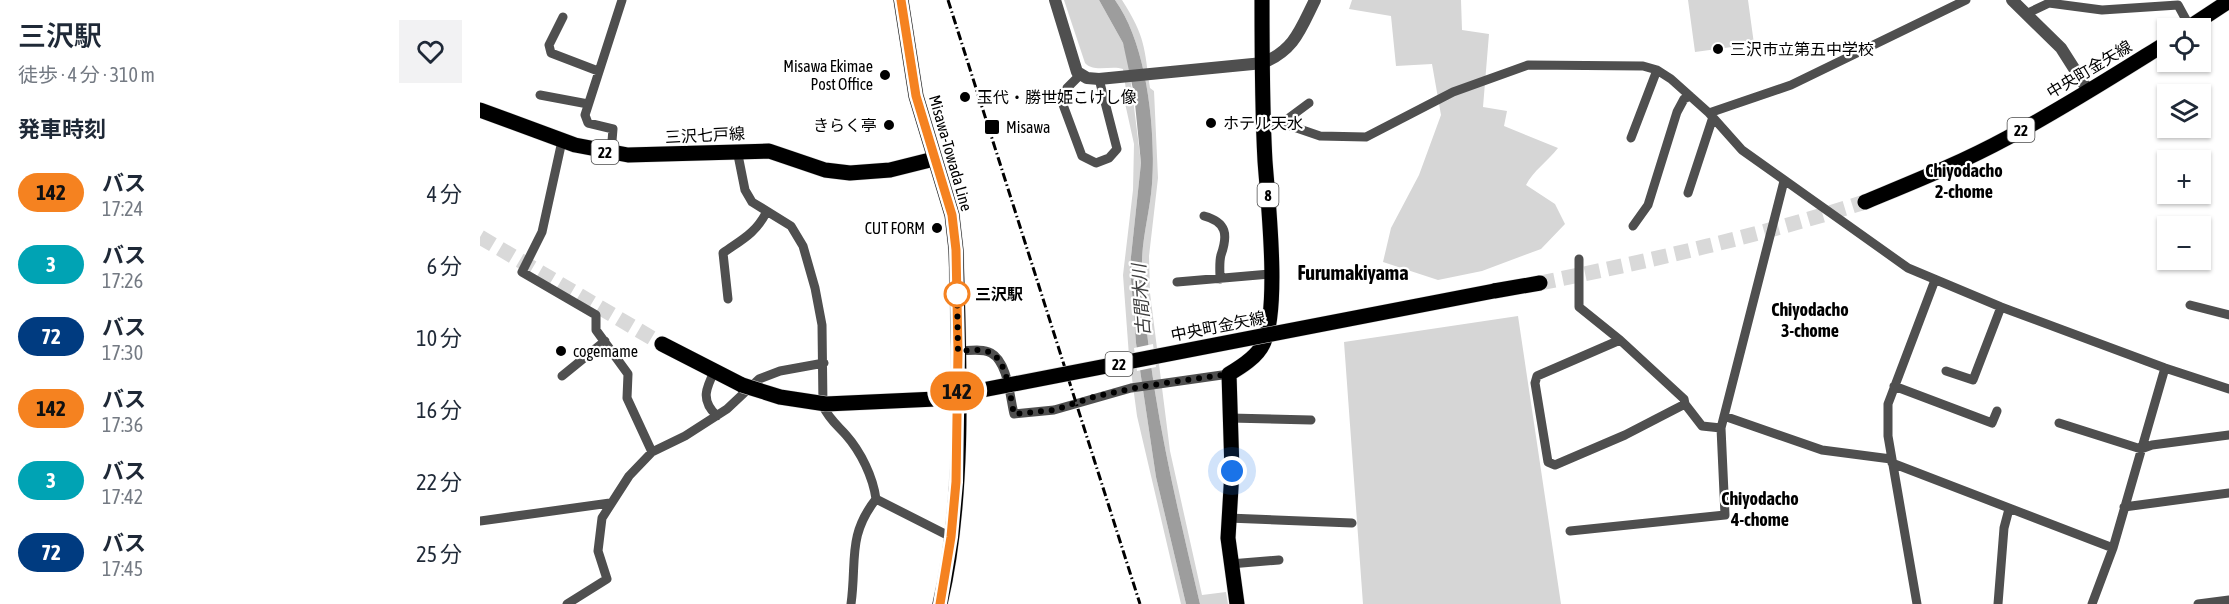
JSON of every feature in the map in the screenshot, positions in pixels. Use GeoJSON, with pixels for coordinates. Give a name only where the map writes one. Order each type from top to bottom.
{"type":"FeatureCollection","features":[{"type":"Feature","properties":{"kind":"main road","name":"Misawa-Towada Line"},"geometry":{"type":"LineString","coordinates":[[901,0],[916,96],[952,215],[956,250],[958,351],[956,482],[951,537],[940,604]]}},
{"type":"Feature","properties":{"kind":"main road","name":"8"},"geometry":{"type":"LineString","coordinates":[[1229,374],[1259,351],[1264,342],[1269,313],[1270,274],[1262,0]]}},
{"type":"Feature","properties":{"kind":"main road"},"geometry":{"type":"LineString","coordinates":[[2204,18],[2229,1]]}},
{"type":"Feature","properties":{"kind":"main road","name":"中央町金矢線"},"geometry":{"type":"LineString","coordinates":[[1865,202],[1937,172],[2006,139],[2089,92],[2157,49]]}},
{"type":"Feature","properties":{"kind":"main road","name":"三沢七戸線"},"geometry":{"type":"LineString","coordinates":[[480,110],[562,141],[611,153],[651,156],[737,150],[770,151],[825,170],[850,173],[890,170],[934,159]]}},
{"type":"Feature","properties":{"kind":"main road","name":"中央町金矢線"},"geometry":{"type":"LineString","coordinates":[[662,344],[742,385],[780,397],[826,404],[936,399],[1540,283]]}},
{"type":"Feature","properties":{"kind":"main road"},"geometry":{"type":"LineString","coordinates":[[1229,374],[1232,495],[1228,518],[1230,564],[1238,604]]}},
{"type":"Feature","properties":{"kind":"street"},"geometry":{"type":"LineString","coordinates":[[611,153],[613,129],[588,123],[585,115],[621,0]]}},
{"type":"Feature","properties":{"kind":"street"},"geometry":{"type":"LineString","coordinates":[[1055,0],[1080,75]]}},
{"type":"Feature","properties":{"kind":"street"},"geometry":{"type":"LineString","coordinates":[[1080,75],[1099,79],[1263,63],[1282,55],[1294,39],[1315,0]]}},
{"type":"Feature","properties":{"kind":"street"},"geometry":{"type":"LineString","coordinates":[[1711,115],[1791,85],[1966,0]]}},
{"type":"Feature","properties":{"kind":"street"},"geometry":{"type":"LineString","coordinates":[[2012,0],[2028,13],[2061,48],[2089,92]]}},
{"type":"Feature","properties":{"kind":"street"},"geometry":{"type":"LineString","coordinates":[[2028,13],[2049,3],[2102,10],[2177,3],[2184,18]]}},
{"type":"Feature","properties":{"kind":"street"},"geometry":{"type":"LineString","coordinates":[[563,17],[549,45],[551,53],[598,71]]}},
{"type":"Feature","properties":{"kind":"street"},"geometry":{"type":"LineString","coordinates":[[1265,122],[1282,123],[1320,136],[1366,137],[1453,92],[1528,64],[1643,66],[1657,70],[1690,96],[1711,115],[1742,150],[1885,253],[1935,280],[2001,307],[2165,368],[2229,389]]}},
{"type":"Feature","properties":{"kind":"street"},"geometry":{"type":"LineString","coordinates":[[1631,138],[1657,70]]}},
{"type":"Feature","properties":{"kind":"street"},"geometry":{"type":"LineString","coordinates":[[1080,75],[1067,88],[1062,102],[1082,156],[1096,163],[1109,158],[1118,149],[1099,79]]}},
{"type":"Feature","properties":{"kind":"street"},"geometry":{"type":"LineString","coordinates":[[540,95],[588,104]]}},
{"type":"Feature","properties":{"kind":"street"},"geometry":{"type":"LineString","coordinates":[[1634,226],[1648,205],[1677,112],[1684,99],[1690,96]]}},
{"type":"Feature","properties":{"kind":"street"},"geometry":{"type":"LineString","coordinates":[[1282,123],[1309,103]]}},
{"type":"Feature","properties":{"kind":"street"},"geometry":{"type":"LineString","coordinates":[[1688,193],[1711,115]]}},
{"type":"Feature","properties":{"kind":"street"},"geometry":{"type":"LineString","coordinates":[[562,141],[542,232],[522,272],[596,315],[594,326],[628,374],[627,398],[652,452]]}},
{"type":"Feature","properties":{"kind":"street"},"geometry":{"type":"LineString","coordinates":[[737,150],[745,190],[752,202],[766,213],[791,226],[803,246],[815,288],[822,325],[823,406],[828,416],[857,451],[869,474],[876,499],[951,537]]}},
{"type":"Feature","properties":{"kind":"street"},"geometry":{"type":"LineString","coordinates":[[1570,531],[1725,515],[1720,428],[1784,181]]}},
{"type":"Feature","properties":{"kind":"street"},"geometry":{"type":"LineString","coordinates":[[728,299],[723,253],[759,227],[766,213]]}},
{"type":"Feature","properties":{"kind":"street"},"geometry":{"type":"LineString","coordinates":[[1204,216],[1213,218],[1225,229],[1227,237],[1221,256],[1220,279]]}},
{"type":"Feature","properties":{"kind":"street"},"geometry":{"type":"LineString","coordinates":[[1579,259],[1579,307],[1620,340],[1684,399],[1685,404],[1702,426],[1720,428]]}},
{"type":"Feature","properties":{"kind":"street"},"geometry":{"type":"LineString","coordinates":[[1177,282],[1270,274]]}},
{"type":"Feature","properties":{"kind":"street"},"geometry":{"type":"LineString","coordinates":[[1917,604],[1892,461],[1888,404],[1935,280]]}},
{"type":"Feature","properties":{"kind":"street"},"geometry":{"type":"LineString","coordinates":[[2190,305],[2229,315]]}},
{"type":"Feature","properties":{"kind":"street"},"geometry":{"type":"LineString","coordinates":[[1946,371],[1974,380],[2001,307]]}},
{"type":"Feature","properties":{"kind":"street"},"geometry":{"type":"LineString","coordinates":[[1620,340],[1537,376],[1535,383],[1548,462],[1555,465],[1625,435],[1685,404]]}},
{"type":"Feature","properties":{"kind":"street"},"geometry":{"type":"LineString","coordinates":[[562,376],[605,341]]}},
{"type":"Feature","properties":{"kind":"street"},"geometry":{"type":"LineString","coordinates":[[958,351],[981,351],[996,357],[1002,365],[1014,414],[1054,410],[1131,388],[1229,374]]}},
{"type":"Feature","properties":{"kind":"street"},"geometry":{"type":"LineString","coordinates":[[567,604],[607,579],[598,551],[598,536],[602,518],[629,476],[652,452],[685,436],[717,416],[759,379],[780,371],[824,363]]}},
{"type":"Feature","properties":{"kind":"street"},"geometry":{"type":"LineString","coordinates":[[2092,604],[2113,548],[2165,368]]}},
{"type":"Feature","properties":{"kind":"street"},"geometry":{"type":"LineString","coordinates":[[715,370],[707,386],[705,399],[709,408],[717,416]]}},
{"type":"Feature","properties":{"kind":"street"},"geometry":{"type":"LineString","coordinates":[[1894,386],[1992,423],[1997,411]]}},
{"type":"Feature","properties":{"kind":"street"},"geometry":{"type":"LineString","coordinates":[[1724,416],[1822,450],[1892,461],[2113,548]]}},
{"type":"Feature","properties":{"kind":"street"},"geometry":{"type":"LineString","coordinates":[[1230,418],[1311,420]]}},
{"type":"Feature","properties":{"kind":"street"},"geometry":{"type":"LineString","coordinates":[[2059,423],[2141,449],[2152,445],[2229,435]]}},
{"type":"Feature","properties":{"kind":"street"},"geometry":{"type":"LineString","coordinates":[[2124,507],[2229,493]]}},
{"type":"Feature","properties":{"kind":"street"},"geometry":{"type":"LineString","coordinates":[[851,604],[855,537],[866,511],[876,499]]}},
{"type":"Feature","properties":{"kind":"street"},"geometry":{"type":"LineString","coordinates":[[480,521],[610,503]]}},
{"type":"Feature","properties":{"kind":"street"},"geometry":{"type":"LineString","coordinates":[[1998,604],[2004,528],[2009,508]]}},
{"type":"Feature","properties":{"kind":"street"},"geometry":{"type":"LineString","coordinates":[[1228,518],[1352,523]]}},
{"type":"Feature","properties":{"kind":"street"},"geometry":{"type":"LineString","coordinates":[[1230,564],[1279,560]]}},
{"type":"Feature","properties":{"kind":"street"},"geometry":{"type":"LineString","coordinates":[[2198,604],[2229,600]]}},
{"type":"Feature","properties":{"kind":"shaded area"},"geometry":{"type":"Polygon","coordinates":[[[1064,0],[1099,0],[1123,43],[1128,59],[1141,163],[1130,266],[1136,343],[1156,477],[1186,604],[1181,604],[1137,416],[1129,356],[1123,275],[1133,190],[1134,144],[1123,94],[1126,90],[1123,69],[1093,68],[1085,63],[1064,0]]]}},
{"type":"Feature","properties":{"kind":"shaded area"},"geometry":{"type":"Polygon","coordinates":[[[1115,0],[1122,0],[1136,24],[1145,52],[1150,88],[1154,91],[1158,178],[1149,256],[1150,293],[1170,451],[1202,595],[1226,592],[1228,604],[1200,604],[1163,438],[1150,354],[1142,269],[1152,184],[1150,114],[1142,63],[1135,40],[1115,0]]]}},
{"type":"Feature","properties":{"kind":"shaded area"},"geometry":{"type":"Polygon","coordinates":[[[1352,0],[1461,0],[1462,30],[1489,34],[1483,107],[1507,111],[1504,126],[1558,148],[1526,185],[1555,204],[1565,224],[1541,249],[1482,271],[1438,280],[1383,262],[1391,228],[1419,175],[1441,115],[1432,64],[1396,66],[1391,16],[1349,9],[1352,0]]]}},
{"type":"Feature","properties":{"kind":"shaded area"},"geometry":{"type":"Polygon","coordinates":[[[1688,0],[1748,0],[1754,44],[1695,52],[1688,0]]]}},
{"type":"Feature","properties":{"kind":"shaded area"},"geometry":{"type":"Polygon","coordinates":[[[1518,316],[1561,604],[1363,604],[1344,342],[1518,316]]]}},
{"type":"Feature","properties":{"kind":"water","name":"古間木川"},"geometry":{"type":"Polygon","coordinates":[[[1099,0],[1115,0],[1126,18],[1142,63],[1147,88],[1153,162],[1142,258],[1145,312],[1163,438],[1200,604],[1186,604],[1156,477],[1136,343],[1130,266],[1141,163],[1134,94],[1123,43],[1099,0]]]}},
{"type":"Feature","properties":{"kind":"pier"},"geometry":{"type":"Polygon","coordinates":[[[1153,344],[1156,367],[1137,371],[1134,348],[1153,344]]]}},
{"type":"Feature","properties":{"kind":"tunnel"},"geometry":{"type":"LineString","coordinates":[[1540,283],[1704,247],[1865,202]]}},
{"type":"Feature","properties":{"kind":"tunnel"},"geometry":{"type":"LineString","coordinates":[[480,237],[662,344]]}},
{"type":"Feature","properties":{"kind":"railway"},"geometry":{"type":"LineString","coordinates":[[948,0],[1140,604]]}},
{"type":"Feature","properties":{"kind":"bus line","name":"142"},"geometry":{"type":"LineString","coordinates":[[901,0],[916,96],[952,215],[956,250],[958,351],[956,482],[945,584],[940,604]]}},
{"type":"Feature","properties":{"kind":"place","name":"三沢市立第五中学校"},"geometry":{"type":"Point","coordinates":[1718,49]}},
{"type":"Feature","properties":{"kind":"place","name":"Misawa Ekimae Post Office"},"geometry":{"type":"Point","coordinates":[885,75]}},
{"type":"Feature","properties":{"kind":"place","name":"玉代・勝世姫こけし像"},"geometry":{"type":"Point","coordinates":[965,97]}},
{"type":"Feature","properties":{"kind":"place","name":"ホテル天水"},"geometry":{"type":"Point","coordinates":[1211,123]}},
{"type":"Feature","properties":{"kind":"place","name":"きらく亭"},"geometry":{"type":"Point","coordinates":[889,125]}},
{"type":"Feature","properties":{"kind":"place","name":"Misawa"},"geometry":{"type":"Point","coordinates":[992,127]}},
{"type":"Feature","properties":{"kind":"place","name":"CUT FORM"},"geometry":{"type":"Point","coordinates":[937,228]}},
{"type":"Feature","properties":{"kind":"place","name":"三沢駅"},"geometry":{"type":"Point","coordinates":[957,294]}},
{"type":"Feature","properties":{"kind":"place","name":"cogemame"},"geometry":{"type":"Point","coordinates":[561,351]}},
{"type":"Feature","properties":{"kind":"district","name":"Chiyodacho 2-chome"},"geometry":{"type":"Point","coordinates":[1964,180]}},
{"type":"Feature","properties":{"kind":"district","name":"Furumakiyama"},"geometry":{"type":"Point","coordinates":[1353,272]}},
{"type":"Feature","properties":{"kind":"district","name":"Chiyodacho 3-chome"},"geometry":{"type":"Point","coordinates":[1810,319]}},
{"type":"Feature","properties":{"kind":"district","name":"Chiyodacho 4-chome"},"geometry":{"type":"Point","coordinates":[1760,508]}},
{"type":"Feature","properties":{"kind":"route"},"geometry":{"type":"LineString","coordinates":[[957,294],[957,289],[958,351],[990,352],[996,357],[1002,365],[1014,414],[1054,410],[1097,396],[1165,382],[1229,374],[1232,471]]}}]}
